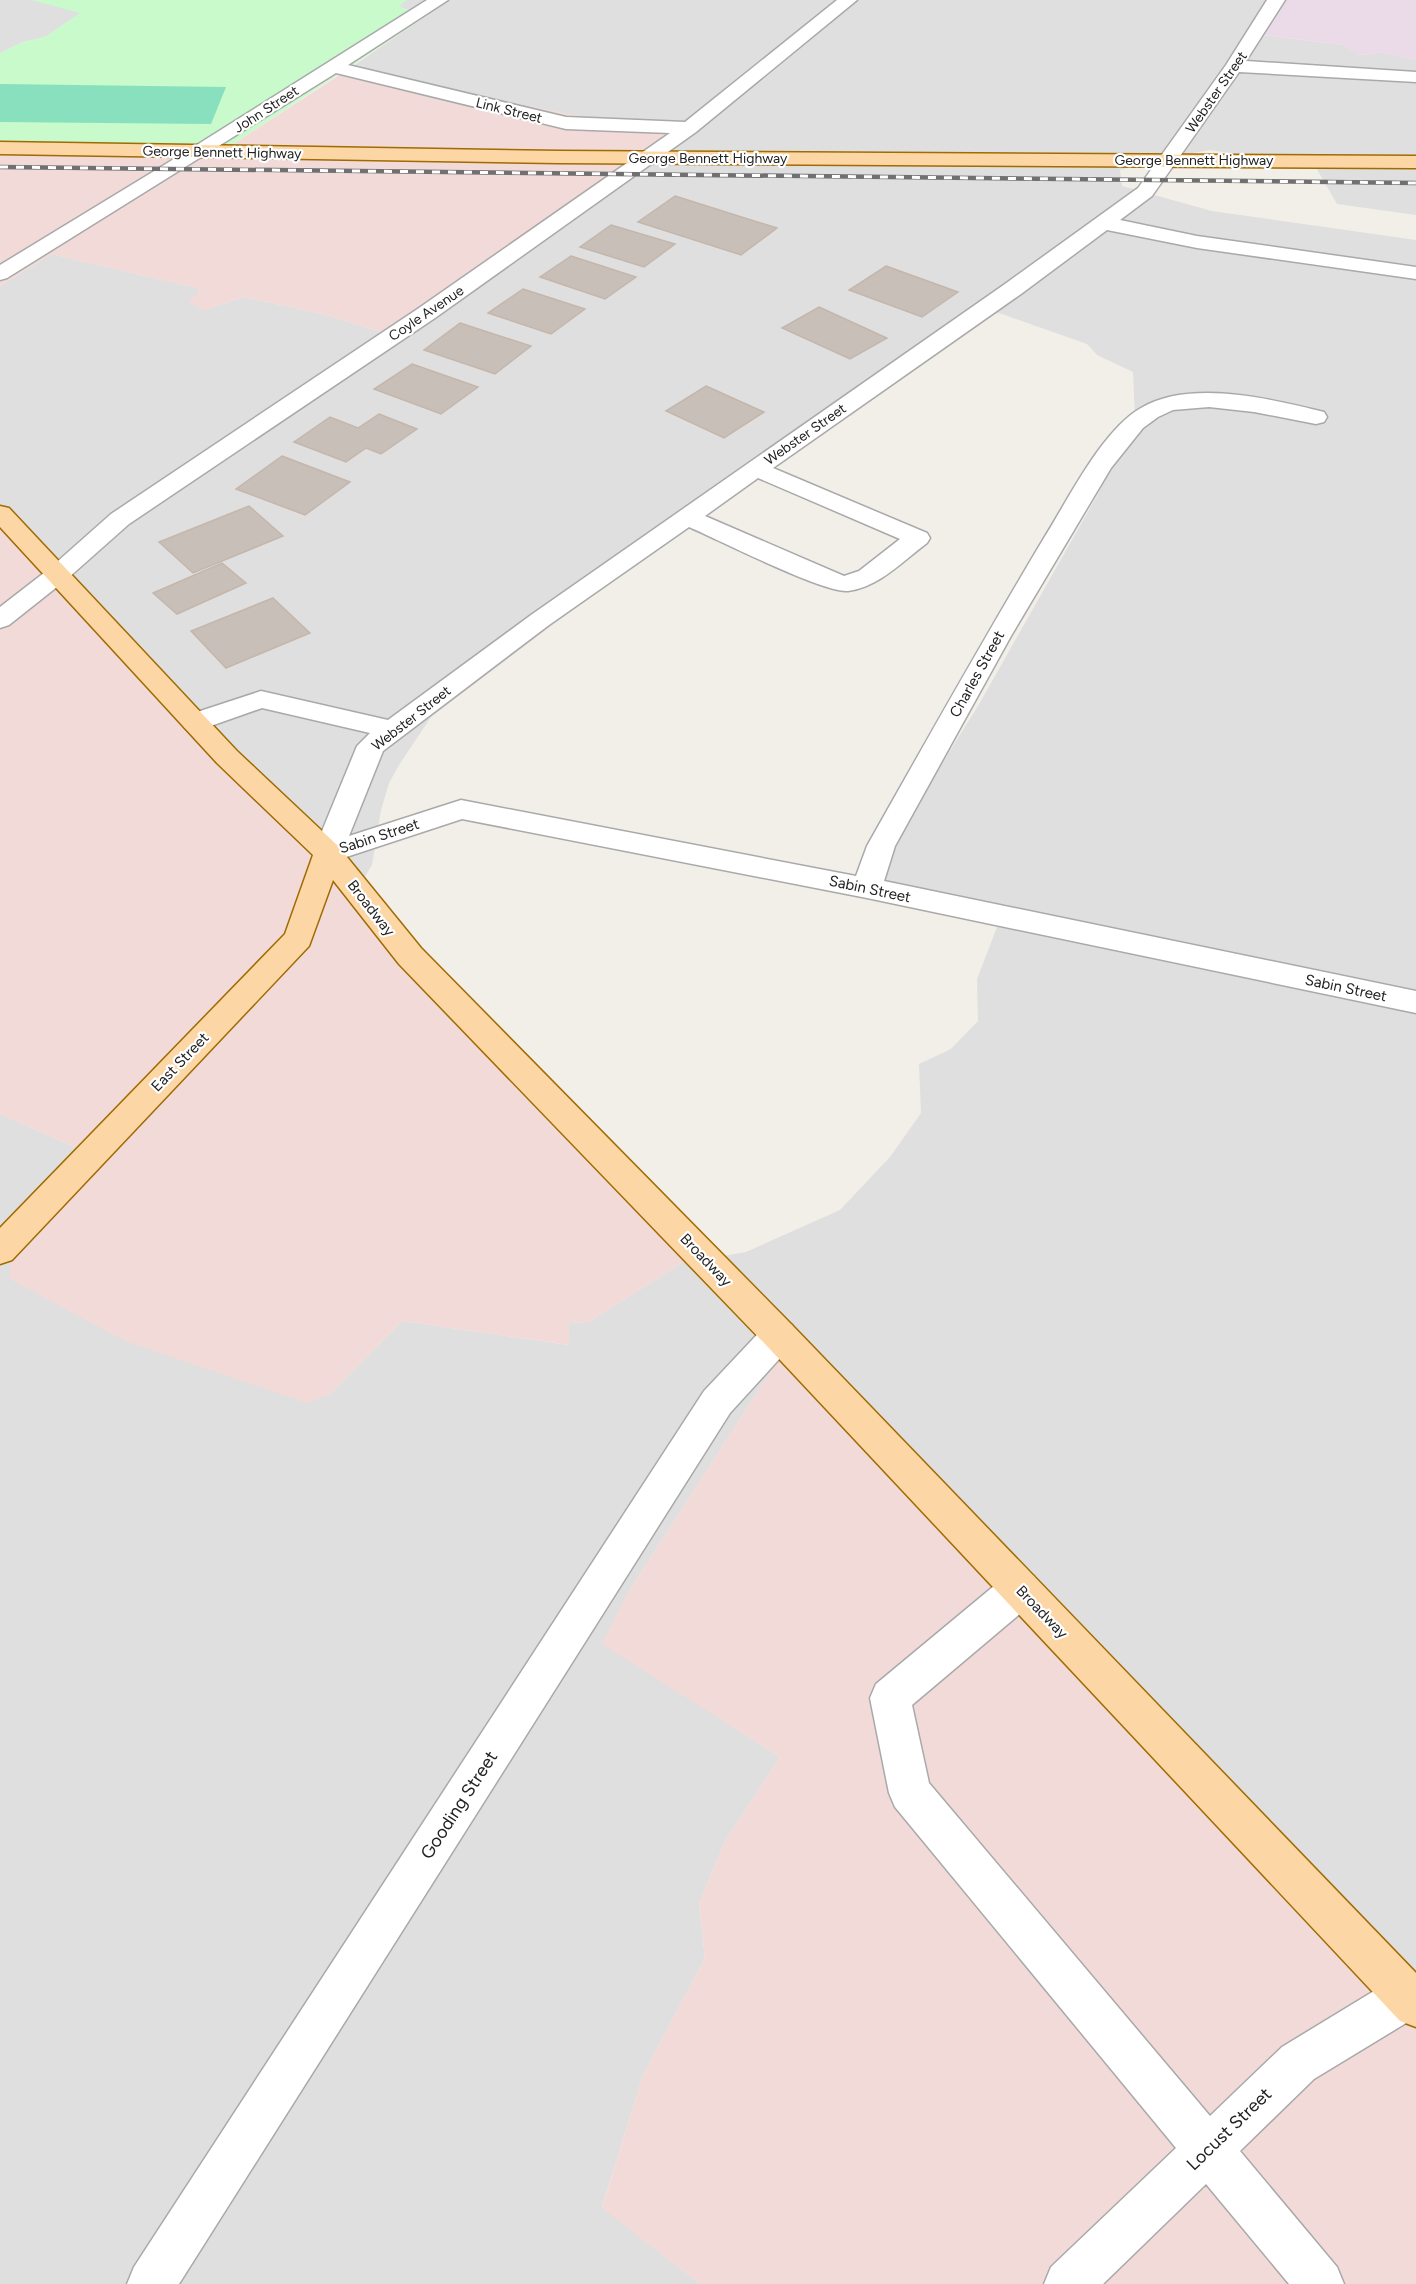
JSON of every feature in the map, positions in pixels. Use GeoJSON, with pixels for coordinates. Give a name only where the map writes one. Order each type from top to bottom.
{"type":"FeatureCollection","features":[{"type":"Feature","properties":{"kind":"main road","name":"George Bennett Highway"},"geometry":{"type":"LineString","coordinates":[[0,148],[648,158],[1416,162]]}},
{"type":"Feature","properties":{"kind":"main road","name":"Broadway"},"geometry":{"type":"LineString","coordinates":[[0,513],[227,757],[328,853],[410,956],[779,1335],[1412,2001]]}},
{"type":"Feature","properties":{"kind":"main road","name":"East Street"},"geometry":{"type":"LineString","coordinates":[[0,1250],[298,939],[328,853]]}},
{"type":"Feature","properties":{"kind":"street","name":"John Street"},"geometry":{"type":"LineString","coordinates":[[0,274],[199,152],[439,0]]}},
{"type":"Feature","properties":{"kind":"street","name":"Coyle Avenue"},"geometry":{"type":"LineString","coordinates":[[0,620],[58,574],[120,519],[437,306],[648,158],[689,128],[848,0]]}},
{"type":"Feature","properties":{"kind":"street","name":"Webster Street"},"geometry":{"type":"LineString","coordinates":[[328,853],[371,746],[540,620],[1145,192],[1234,66],[1276,0]]}},
{"type":"Feature","properties":{"kind":"street"},"geometry":{"type":"LineString","coordinates":[[1234,66],[1416,77]]}},
{"type":"Feature","properties":{"kind":"street","name":"Link Street"},"geometry":{"type":"LineString","coordinates":[[332,67],[566,123],[689,128]]}},
{"type":"Feature","properties":{"kind":"street"},"geometry":{"type":"LineString","coordinates":[[1103,223],[1197,242],[1416,273]]}},
{"type":"Feature","properties":{"kind":"street","name":"Charles Street"},"geometry":{"type":"LineString","coordinates":[[867,888],[881,846],[998,636],[1100,466],[1118,443],[1149,413],[1172,403],[1201,401],[1227,403],[1316,417]]}},
{"type":"Feature","properties":{"kind":"street"},"geometry":{"type":"LineString","coordinates":[[688,517],[831,581],[846,584],[868,576],[918,538],[756,469]]}},
{"type":"Feature","properties":{"kind":"street"},"geometry":{"type":"LineString","coordinates":[[195,722],[261,699],[392,730]]}},
{"type":"Feature","properties":{"kind":"street","name":"Sabin Street"},"geometry":{"type":"LineString","coordinates":[[328,853],[461,809],[867,888],[1416,1002]]}},
{"type":"Feature","properties":{"kind":"street","name":"Gooding Street"},"geometry":{"type":"LineString","coordinates":[[151,2284],[717,1402],[779,1335]]}},
{"type":"Feature","properties":{"kind":"street"},"geometry":{"type":"LineString","coordinates":[[1020,1589],[890,1698],[910,1793],[1320,2284]]}},
{"type":"Feature","properties":{"kind":"street","name":"Locust Street"},"geometry":{"type":"LineString","coordinates":[[1068,2284],[1298,2063],[1412,2001]]}},
{"type":"Feature","properties":{"kind":"shaded area"},"geometry":{"type":"Polygon","coordinates":[[[0,0],[87,0],[82,12],[45,37],[23,42],[0,53],[0,0]]]}},
{"type":"Feature","properties":{"kind":"shaded area"},"geometry":{"type":"Polygon","coordinates":[[[375,0],[1280,0],[1262,35],[1344,45],[1357,54],[1368,55],[1379,52],[1416,60],[1416,215],[1337,204],[1315,166],[1210,150],[1154,160],[1120,170],[1122,186],[1212,211],[1416,240],[1416,2011],[791,1340],[629,1591],[603,1643],[780,1757],[724,1843],[699,1904],[705,1958],[643,2075],[602,2207],[700,2284],[0,2284],[0,1114],[101,1159],[89,1179],[330,1394],[402,1321],[569,1345],[568,1322],[587,1323],[704,1249],[723,1256],[746,1252],[840,1210],[890,1157],[921,1113],[919,1064],[951,1049],[978,1021],[977,979],[999,922],[865,886],[978,706],[1098,494],[1135,417],[1133,372],[1097,355],[1087,344],[999,313],[985,315],[585,600],[431,717],[389,783],[381,810],[372,865],[363,880],[0,512],[0,286],[51,254],[201,289],[205,310],[244,297],[323,314],[397,337],[637,176],[621,125],[349,69],[427,15],[375,0]]]}},
{"type":"Feature","properties":{"kind":"shaded area"},"geometry":{"type":"Polygon","coordinates":[[[1280,0],[1416,0],[1416,60],[1379,52],[1368,55],[1356,54],[1344,45],[1262,35],[1280,0]]]}},
{"type":"Feature","properties":{"kind":"shaded area"},"geometry":{"type":"Polygon","coordinates":[[[349,69],[621,125],[696,130],[637,176],[397,337],[323,314],[244,297],[205,310],[189,303],[200,289],[51,254],[0,286],[0,153],[224,150],[349,69]]]}},
{"type":"Feature","properties":{"kind":"shaded area"},"geometry":{"type":"Polygon","coordinates":[[[0,512],[704,1249],[587,1323],[568,1322],[570,1345],[402,1321],[330,1394],[307,1403],[125,1341],[10,1279],[10,1263],[89,1179],[101,1159],[0,1114],[0,512]]]}},
{"type":"Feature","properties":{"kind":"shaded area"},"geometry":{"type":"Polygon","coordinates":[[[791,1340],[1416,2011],[1416,2284],[700,2284],[602,2208],[643,2075],[705,1958],[699,1904],[724,1843],[780,1757],[602,1644],[629,1591],[791,1340]]]}},
{"type":"Feature","properties":{"kind":"green space"},"geometry":{"type":"Polygon","coordinates":[[[32,0],[407,0],[398,7],[428,15],[224,150],[0,153],[0,53],[23,42],[45,37],[80,13],[32,0]]]}},
{"type":"Feature","properties":{"kind":"green space"},"geometry":{"type":"Polygon","coordinates":[[[0,84],[226,87],[211,124],[0,122],[0,84]]]}},
{"type":"Feature","properties":{"kind":"building"},"geometry":{"type":"Polygon","coordinates":[[[675,196],[777,228],[741,255],[638,222],[675,196]]]}},
{"type":"Feature","properties":{"kind":"building"},"geometry":{"type":"Polygon","coordinates":[[[611,225],[675,244],[644,267],[580,247],[611,225]]]}},
{"type":"Feature","properties":{"kind":"building"},"geometry":{"type":"Polygon","coordinates":[[[571,256],[636,277],[605,299],[540,277],[571,256]]]}},
{"type":"Feature","properties":{"kind":"building"},"geometry":{"type":"Polygon","coordinates":[[[886,266],[958,292],[922,317],[849,290],[886,266]]]}},
{"type":"Feature","properties":{"kind":"building"},"geometry":{"type":"Polygon","coordinates":[[[523,289],[585,309],[551,334],[488,313],[523,289]]]}},
{"type":"Feature","properties":{"kind":"building"},"geometry":{"type":"Polygon","coordinates":[[[819,307],[887,338],[850,359],[782,328],[819,307]]]}},
{"type":"Feature","properties":{"kind":"building"},"geometry":{"type":"Polygon","coordinates":[[[460,323],[531,346],[495,374],[424,350],[460,323]]]}},
{"type":"Feature","properties":{"kind":"building"},"geometry":{"type":"Polygon","coordinates":[[[412,364],[478,387],[441,414],[374,389],[412,364]]]}},
{"type":"Feature","properties":{"kind":"building"},"geometry":{"type":"Polygon","coordinates":[[[706,386],[764,412],[724,438],[666,411],[706,386]]]}},
{"type":"Feature","properties":{"kind":"building"},"geometry":{"type":"Polygon","coordinates":[[[379,414],[417,429],[381,454],[366,448],[346,462],[294,442],[330,417],[358,428],[379,414]]]}},
{"type":"Feature","properties":{"kind":"building"},"geometry":{"type":"Polygon","coordinates":[[[282,456],[350,482],[305,515],[236,489],[282,456]]]}},
{"type":"Feature","properties":{"kind":"building"},"geometry":{"type":"Polygon","coordinates":[[[249,506],[283,536],[193,573],[159,542],[249,506]]]}},
{"type":"Feature","properties":{"kind":"building"},"geometry":{"type":"Polygon","coordinates":[[[222,563],[246,583],[177,614],[153,593],[222,563]]]}},
{"type":"Feature","properties":{"kind":"building"},"geometry":{"type":"Polygon","coordinates":[[[273,598],[310,633],[226,668],[191,631],[273,598]]]}},
{"type":"Feature","properties":{"kind":"railway"},"geometry":{"type":"LineString","coordinates":[[0,167],[1416,183]]}}]}
